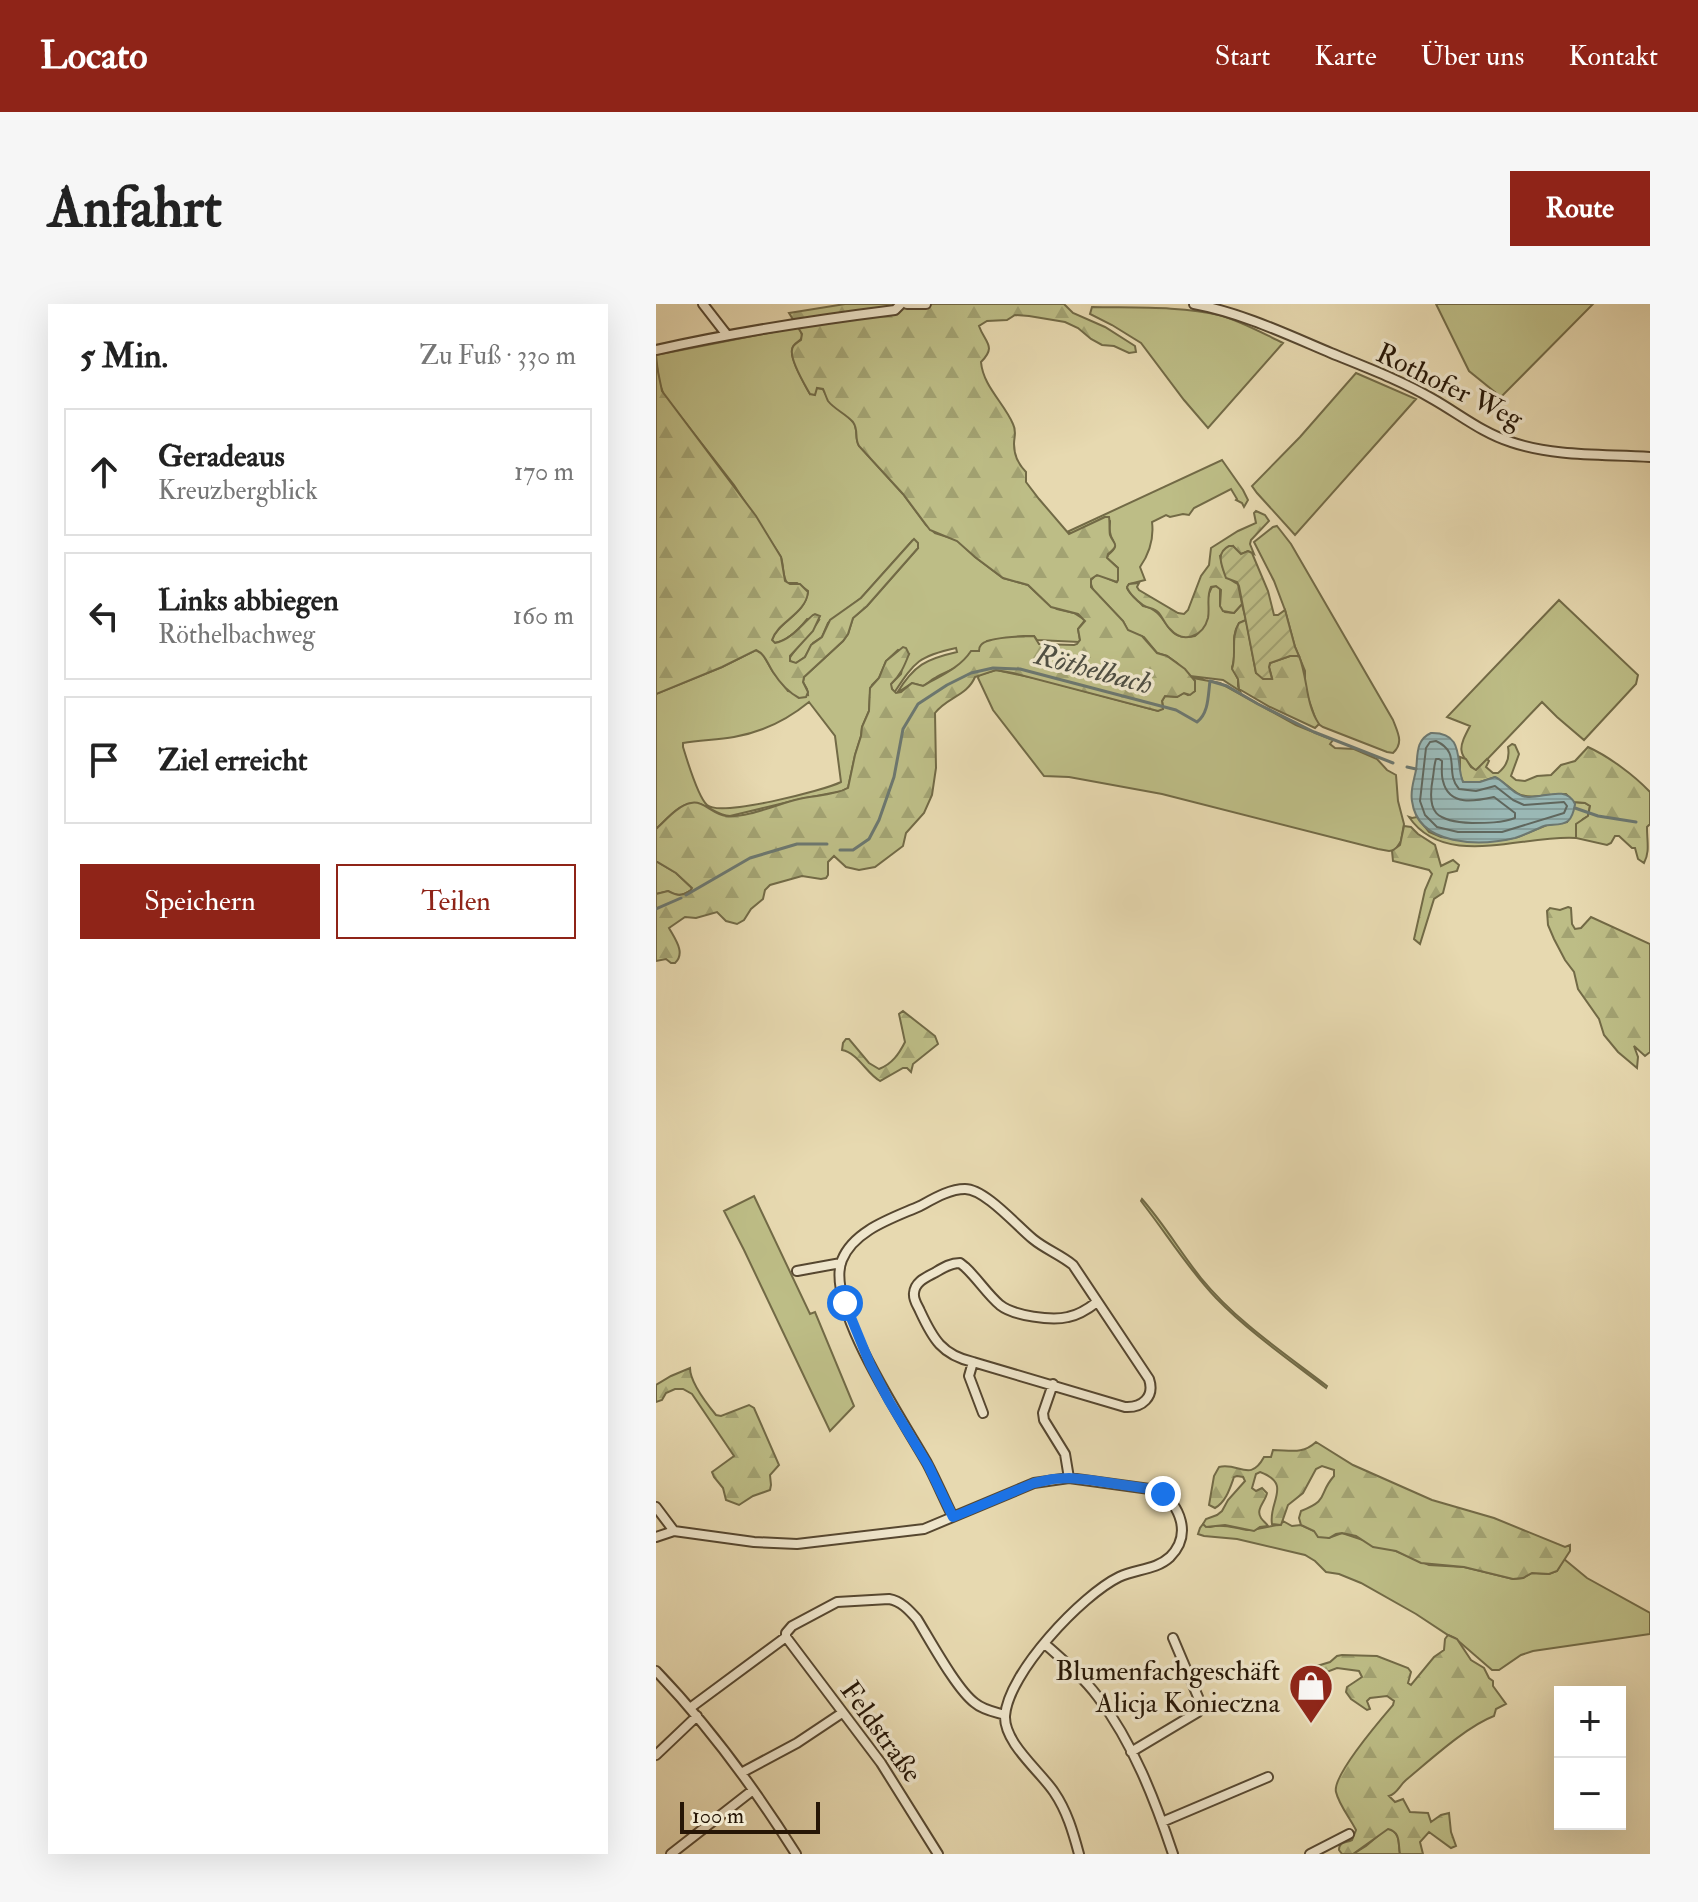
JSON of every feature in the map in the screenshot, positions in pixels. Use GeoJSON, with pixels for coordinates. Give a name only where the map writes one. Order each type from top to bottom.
{"type":"FeatureCollection","features":[{"type":"Feature","properties":{"kind":"street"},"geometry":{"type":"LineString","coordinates":[[703,304],[727,335]]}},
{"type":"Feature","properties":{"kind":"street"},"geometry":{"type":"LineString","coordinates":[[656,350],[727,335],[895,310],[904,304],[926,304]]}},
{"type":"Feature","properties":{"kind":"street","name":"Rothofer Weg"},"geometry":{"type":"LineString","coordinates":[[1194,304],[1234,313],[1371,369],[1430,397],[1487,432],[1508,441],[1552,452],[1650,457]]}},
{"type":"Feature","properties":{"kind":"street"},"geometry":{"type":"LineString","coordinates":[[953,1517],[928,1465],[889,1401],[861,1346],[845,1303],[839,1274],[851,1245],[870,1229],[945,1194],[969,1189],[985,1198],[1035,1241],[1073,1265],[1149,1379],[1148,1397],[1137,1406],[1125,1407],[952,1355],[928,1329],[914,1294],[919,1282],[948,1265],[960,1263],[999,1304],[1013,1312],[1064,1318],[1084,1311],[1097,1302]]}},
{"type":"Feature","properties":{"kind":"street"},"geometry":{"type":"LineString","coordinates":[[797,1271],[841,1263]]}},
{"type":"Feature","properties":{"kind":"street"},"geometry":{"type":"LineString","coordinates":[[973,1362],[969,1376],[983,1413]]}},
{"type":"Feature","properties":{"kind":"street"},"geometry":{"type":"LineString","coordinates":[[1053,1384],[1043,1413],[1044,1420],[1065,1454],[1069,1478]]}},
{"type":"Feature","properties":{"kind":"street"},"geometry":{"type":"LineString","coordinates":[[656,1537],[674,1531],[754,1542],[797,1544],[924,1529],[1034,1483],[1069,1478],[1157,1490],[1171,1501],[1180,1516],[1182,1534],[1179,1544],[1160,1565],[1119,1577],[1081,1604],[1018,1680],[1005,1715],[1010,1737],[1055,1793],[1066,1812],[1079,1854]]}},
{"type":"Feature","properties":{"kind":"street"},"geometry":{"type":"LineString","coordinates":[[656,1507],[674,1531]]}},
{"type":"Feature","properties":{"kind":"street"},"geometry":{"type":"LineString","coordinates":[[690,1708],[786,1637],[792,1626],[837,1602],[896,1600],[917,1619],[972,1701],[1005,1715]]}},
{"type":"Feature","properties":{"kind":"street","name":"Feldstraße"},"geometry":{"type":"LineString","coordinates":[[786,1637],[881,1763],[938,1854]]}},
{"type":"Feature","properties":{"kind":"street"},"geometry":{"type":"LineString","coordinates":[[1131,1752],[1198,1712],[1198,1697],[1173,1638]]}},
{"type":"Feature","properties":{"kind":"street"},"geometry":{"type":"LineString","coordinates":[[1045,1644],[1098,1696],[1131,1752],[1173,1854]]}},
{"type":"Feature","properties":{"kind":"street"},"geometry":{"type":"LineString","coordinates":[[656,1671],[697,1716],[741,1773],[796,1854]]}},
{"type":"Feature","properties":{"kind":"street"},"geometry":{"type":"LineString","coordinates":[[741,1773],[797,1743],[842,1713]]}},
{"type":"Feature","properties":{"kind":"street"},"geometry":{"type":"LineString","coordinates":[[656,1755],[697,1716]]}},
{"type":"Feature","properties":{"kind":"street"},"geometry":{"type":"LineString","coordinates":[[1162,1822],[1268,1777]]}},
{"type":"Feature","properties":{"kind":"street"},"geometry":{"type":"LineString","coordinates":[[671,1854],[753,1790]]}},
{"type":"Feature","properties":{"kind":"street"},"geometry":{"type":"LineString","coordinates":[[1310,1854],[1349,1834]]}},
{"type":"Feature","properties":{"kind":"green space"},"geometry":{"type":"Polygon","coordinates":[[[845,304],[1064,304],[1073,313],[1105,327],[1135,346],[1136,352],[1129,353],[1114,346],[1102,345],[1065,322],[1029,316],[1015,315],[1007,320],[987,321],[979,326],[989,348],[981,362],[983,371],[1014,427],[1015,452],[1026,472],[1026,482],[1069,534],[1109,517],[1110,535],[1115,546],[1107,558],[1118,568],[1118,580],[1097,575],[1091,579],[1091,587],[1128,630],[1142,636],[1157,653],[1185,669],[1195,681],[1195,691],[1190,695],[1165,696],[1163,709],[1158,711],[1013,673],[996,670],[975,677],[967,688],[935,713],[936,768],[932,795],[924,813],[906,833],[903,846],[875,867],[859,870],[846,867],[834,856],[828,862],[826,878],[802,876],[770,885],[763,899],[737,924],[726,921],[717,912],[696,918],[685,917],[669,928],[678,946],[678,959],[675,963],[666,959],[656,961],[656,894],[668,891],[682,895],[692,888],[676,873],[656,861],[656,829],[677,810],[695,803],[721,815],[744,815],[848,788],[862,727],[869,711],[870,688],[879,678],[886,661],[903,647],[909,654],[891,684],[896,693],[912,683],[923,686],[943,675],[971,651],[979,651],[981,645],[990,640],[1034,636],[1039,644],[1074,645],[1080,640],[1078,629],[1085,621],[1078,614],[1051,607],[1028,585],[1003,578],[957,541],[930,530],[903,494],[859,446],[853,422],[828,401],[823,389],[817,388],[815,395],[810,394],[793,360],[792,348],[801,340],[802,334],[789,313],[845,304]]]}},
{"type":"Feature","properties":{"kind":"green space"},"geometry":{"type":"Polygon","coordinates":[[[1436,304],[1593,304],[1501,397],[1469,371],[1436,304]]]}},
{"type":"Feature","properties":{"kind":"green space"},"geometry":{"type":"Polygon","coordinates":[[[1092,307],[1205,312],[1235,320],[1283,343],[1208,428],[1141,343],[1090,314],[1092,307]]]}},
{"type":"Feature","properties":{"kind":"green space"},"geometry":{"type":"Polygon","coordinates":[[[799,327],[802,336],[793,346],[792,355],[810,394],[817,388],[823,389],[831,403],[853,422],[859,446],[903,494],[926,525],[935,533],[957,540],[1003,578],[1028,585],[1057,609],[1074,613],[1085,620],[1078,629],[1079,642],[1037,640],[1034,636],[987,641],[979,652],[970,653],[955,668],[923,686],[912,683],[897,693],[922,665],[957,652],[956,648],[944,651],[919,662],[894,693],[891,684],[901,674],[909,654],[898,650],[886,661],[879,678],[872,685],[869,711],[862,727],[848,788],[730,816],[700,804],[688,804],[676,810],[656,829],[656,694],[756,650],[762,653],[788,691],[808,695],[804,677],[843,641],[853,618],[918,548],[912,541],[861,598],[828,623],[822,637],[813,643],[805,657],[792,663],[789,659],[819,620],[807,619],[788,637],[774,643],[772,640],[802,606],[808,591],[797,583],[787,583],[781,557],[734,485],[664,395],[656,355],[799,327]],[[809,702],[765,728],[745,735],[683,743],[683,747],[693,778],[707,805],[731,808],[794,796],[841,782],[835,736],[809,702]]]}},
{"type":"Feature","properties":{"kind":"green space"},"geometry":{"type":"Polygon","coordinates":[[[656,362],[662,391],[756,516],[781,557],[785,581],[800,584],[808,592],[802,606],[779,628],[772,640],[775,643],[786,639],[813,615],[820,616],[813,631],[790,656],[790,661],[796,663],[805,657],[811,645],[822,637],[830,620],[861,598],[914,539],[918,543],[918,548],[853,618],[843,641],[804,677],[808,692],[806,697],[799,698],[788,690],[756,650],[656,694],[656,362]]]}},
{"type":"Feature","properties":{"kind":"green space"},"geometry":{"type":"Polygon","coordinates":[[[1356,373],[1416,399],[1295,535],[1252,486],[1356,373]]]}},
{"type":"Feature","properties":{"kind":"green space"},"geometry":{"type":"Polygon","coordinates":[[[1222,460],[1248,500],[1244,507],[1231,489],[1194,508],[1189,515],[1166,515],[1152,522],[1150,546],[1140,567],[1145,580],[1129,584],[1127,588],[1143,606],[1158,614],[1171,631],[1184,637],[1195,636],[1205,623],[1212,587],[1220,588],[1220,605],[1225,612],[1234,613],[1242,604],[1246,620],[1239,623],[1236,629],[1232,667],[1240,691],[1223,680],[1190,676],[1167,656],[1157,653],[1144,637],[1128,631],[1123,621],[1093,590],[1090,581],[1095,576],[1116,582],[1118,568],[1107,558],[1115,546],[1110,521],[1105,517],[1072,534],[1067,532],[1222,460]]]}},
{"type":"Feature","properties":{"kind":"green space"},"geometry":{"type":"Polygon","coordinates":[[[1256,511],[1269,521],[1251,540],[1254,554],[1248,551],[1239,554],[1233,546],[1220,556],[1225,573],[1238,584],[1242,604],[1234,613],[1223,611],[1220,606],[1221,590],[1211,587],[1208,618],[1202,630],[1192,636],[1181,636],[1170,629],[1157,611],[1143,605],[1130,592],[1129,584],[1139,583],[1139,590],[1184,614],[1209,565],[1211,548],[1256,523],[1256,511]]]}},
{"type":"Feature","properties":{"kind":"green space"},"geometry":{"type":"Polygon","coordinates":[[[1277,526],[1291,544],[1393,720],[1399,742],[1393,753],[1317,723],[1305,689],[1305,671],[1285,610],[1254,542],[1277,526]]]}},
{"type":"Feature","properties":{"kind":"green space"},"geometry":{"type":"Polygon","coordinates":[[[1229,546],[1241,554],[1252,553],[1274,615],[1285,610],[1299,656],[1270,663],[1272,679],[1263,679],[1256,673],[1239,586],[1226,578],[1222,564],[1222,552],[1229,546]]]}},
{"type":"Feature","properties":{"kind":"green space"},"geometry":{"type":"Polygon","coordinates":[[[1559,600],[1638,675],[1636,684],[1584,740],[1542,702],[1476,771],[1461,750],[1470,726],[1447,717],[1559,600]]]}},
{"type":"Feature","properties":{"kind":"green space"},"geometry":{"type":"Polygon","coordinates":[[[1246,620],[1256,673],[1272,678],[1270,663],[1299,656],[1311,708],[1319,724],[1315,728],[1239,689],[1232,669],[1234,640],[1239,623],[1246,620]]]}},
{"type":"Feature","properties":{"kind":"green space"},"geometry":{"type":"Polygon","coordinates":[[[996,670],[1158,711],[1163,706],[1165,696],[1177,697],[1195,691],[1193,678],[1220,683],[1296,725],[1333,740],[1330,744],[1335,748],[1354,749],[1377,759],[1396,775],[1404,824],[1401,841],[1395,850],[1378,849],[1162,794],[1069,777],[1044,776],[993,710],[978,678],[996,670]]]}},
{"type":"Feature","properties":{"kind":"green space"},"geometry":{"type":"Polygon","coordinates":[[[1512,744],[1519,754],[1511,776],[1516,780],[1551,775],[1561,765],[1575,761],[1588,747],[1636,779],[1650,792],[1648,851],[1644,863],[1638,859],[1635,848],[1619,836],[1607,845],[1576,838],[1576,824],[1588,816],[1590,806],[1574,802],[1566,794],[1521,795],[1495,777],[1480,782],[1463,782],[1460,757],[1476,770],[1487,759],[1486,767],[1498,773],[1506,765],[1508,747],[1512,744]]]}},
{"type":"Feature","properties":{"kind":"green space"},"geometry":{"type":"Polygon","coordinates":[[[1574,802],[1590,806],[1588,816],[1576,827],[1576,838],[1464,846],[1443,842],[1424,833],[1409,817],[1417,817],[1429,832],[1441,837],[1503,840],[1547,825],[1567,822],[1574,802]]]}},
{"type":"Feature","properties":{"kind":"green space"},"geometry":{"type":"Polygon","coordinates":[[[1404,826],[1411,827],[1435,845],[1441,866],[1453,860],[1459,865],[1457,871],[1448,873],[1443,893],[1434,899],[1420,944],[1414,939],[1425,890],[1432,874],[1429,870],[1393,861],[1392,851],[1400,845],[1404,826]]]}},
{"type":"Feature","properties":{"kind":"green space"},"geometry":{"type":"Polygon","coordinates":[[[656,861],[676,873],[691,890],[680,895],[668,891],[656,894],[656,861]]]}},
{"type":"Feature","properties":{"kind":"green space"},"geometry":{"type":"Polygon","coordinates":[[[1550,908],[1560,910],[1571,908],[1575,929],[1581,928],[1591,917],[1650,944],[1650,1052],[1645,1056],[1634,1046],[1638,1057],[1637,1068],[1604,1035],[1599,1019],[1578,989],[1574,972],[1548,925],[1547,911],[1550,908]]]}},
{"type":"Feature","properties":{"kind":"green space"},"geometry":{"type":"Polygon","coordinates":[[[903,1011],[935,1036],[938,1044],[913,1064],[911,1072],[903,1068],[880,1081],[853,1055],[842,1050],[843,1043],[849,1039],[869,1063],[879,1069],[884,1067],[895,1058],[905,1042],[899,1014],[903,1011]]]}},
{"type":"Feature","properties":{"kind":"green space"},"geometry":{"type":"Polygon","coordinates":[[[754,1196],[810,1314],[815,1312],[854,1406],[830,1431],[724,1211],[754,1196]]]}},
{"type":"Feature","properties":{"kind":"green space"},"geometry":{"type":"Polygon","coordinates":[[[1142,1199],[1215,1294],[1326,1388],[1255,1334],[1216,1298],[1142,1199]]]}},
{"type":"Feature","properties":{"kind":"green space"},"geometry":{"type":"Polygon","coordinates":[[[690,1368],[696,1386],[716,1415],[721,1416],[749,1405],[754,1408],[779,1465],[770,1475],[770,1490],[739,1505],[726,1500],[723,1488],[712,1472],[734,1456],[692,1394],[675,1389],[656,1402],[656,1385],[690,1368]]]}},
{"type":"Feature","properties":{"kind":"green space"},"geometry":{"type":"Polygon","coordinates":[[[1316,1442],[1353,1465],[1432,1500],[1494,1518],[1565,1547],[1570,1545],[1570,1551],[1557,1571],[1532,1573],[1513,1579],[1464,1567],[1421,1563],[1396,1551],[1373,1547],[1356,1536],[1342,1533],[1329,1538],[1318,1537],[1314,1531],[1301,1525],[1299,1518],[1301,1511],[1320,1500],[1334,1476],[1334,1470],[1322,1466],[1316,1469],[1303,1493],[1288,1505],[1281,1525],[1272,1524],[1277,1494],[1275,1482],[1260,1472],[1256,1474],[1252,1488],[1256,1491],[1262,1488],[1267,1493],[1259,1515],[1268,1526],[1254,1531],[1225,1525],[1206,1527],[1203,1524],[1206,1519],[1222,1511],[1245,1481],[1243,1477],[1234,1477],[1222,1502],[1215,1508],[1209,1505],[1214,1476],[1219,1467],[1254,1469],[1264,1457],[1271,1457],[1273,1450],[1301,1450],[1316,1442]]]}},
{"type":"Feature","properties":{"kind":"green space"},"geometry":{"type":"Polygon","coordinates":[[[1283,1521],[1292,1526],[1301,1525],[1329,1538],[1342,1533],[1429,1565],[1464,1567],[1513,1579],[1532,1573],[1557,1571],[1564,1559],[1587,1578],[1650,1613],[1650,1634],[1533,1651],[1499,1670],[1492,1670],[1455,1638],[1416,1614],[1361,1583],[1326,1572],[1305,1555],[1237,1539],[1198,1534],[1203,1524],[1251,1530],[1280,1525],[1283,1521]]]}},
{"type":"Feature","properties":{"kind":"green space"},"geometry":{"type":"Polygon","coordinates":[[[1448,1635],[1457,1639],[1471,1660],[1484,1668],[1506,1704],[1496,1709],[1494,1716],[1448,1745],[1389,1796],[1395,1802],[1403,1799],[1410,1812],[1428,1813],[1431,1822],[1449,1813],[1456,1846],[1451,1848],[1429,1832],[1420,1842],[1423,1854],[1400,1854],[1397,1836],[1388,1829],[1353,1854],[1342,1854],[1340,1845],[1352,1840],[1356,1830],[1337,1797],[1337,1784],[1349,1761],[1394,1701],[1387,1696],[1370,1698],[1367,1701],[1370,1709],[1367,1710],[1346,1692],[1347,1687],[1362,1677],[1359,1671],[1337,1668],[1319,1675],[1317,1666],[1342,1655],[1377,1656],[1408,1668],[1411,1672],[1408,1683],[1411,1685],[1434,1657],[1444,1650],[1448,1635]]]}},
{"type":"Feature","properties":{"kind":"green space"},"geometry":{"type":"Polygon","coordinates":[[[1386,1829],[1396,1834],[1400,1854],[1353,1854],[1366,1846],[1386,1829]]]}},
{"type":"Feature","properties":{"kind":"water"},"geometry":{"type":"Polygon","coordinates":[[[1431,733],[1442,734],[1454,743],[1463,782],[1480,782],[1495,777],[1523,796],[1566,795],[1575,804],[1571,818],[1563,824],[1544,826],[1501,841],[1469,842],[1438,835],[1417,816],[1412,797],[1418,749],[1422,740],[1431,733]]]}},
{"type":"Feature","properties":{"kind":"waterway","name":"Röthelbach"},"geometry":{"type":"LineString","coordinates":[[840,850],[853,850],[869,839],[894,777],[903,729],[918,704],[971,673],[993,668],[1020,669],[1176,710],[1197,722],[1206,709],[1210,681],[1227,686],[1314,732],[1393,763]]}},
{"type":"Feature","properties":{"kind":"waterway","name":"Röthelbach"},"geometry":{"type":"LineString","coordinates":[[1407,767],[1416,769]]}},
{"type":"Feature","properties":{"kind":"waterway","name":"Röthelbach"},"geometry":{"type":"LineString","coordinates":[[1575,808],[1598,816],[1636,822]]}},
{"type":"Feature","properties":{"kind":"waterway","name":"Röthelbach"},"geometry":{"type":"LineString","coordinates":[[686,895],[750,858],[797,844],[827,844]]}},
{"type":"Feature","properties":{"kind":"waterway","name":"Röthelbach"},"geometry":{"type":"LineString","coordinates":[[656,909],[681,898]]}},
{"type":"Feature","properties":{"kind":"place","name":"Blumenfachgeschäft Alicja Konieczna"},"geometry":{"type":"Point","coordinates":[1311,1725]}},
{"type":"Feature","properties":{"kind":"route"},"geometry":{"type":"LineString","coordinates":[[845,1303],[870,1364],[928,1465],[953,1517],[1034,1483],[1053,1479],[1090,1480],[1157,1490],[1163,1494]]}}]}
